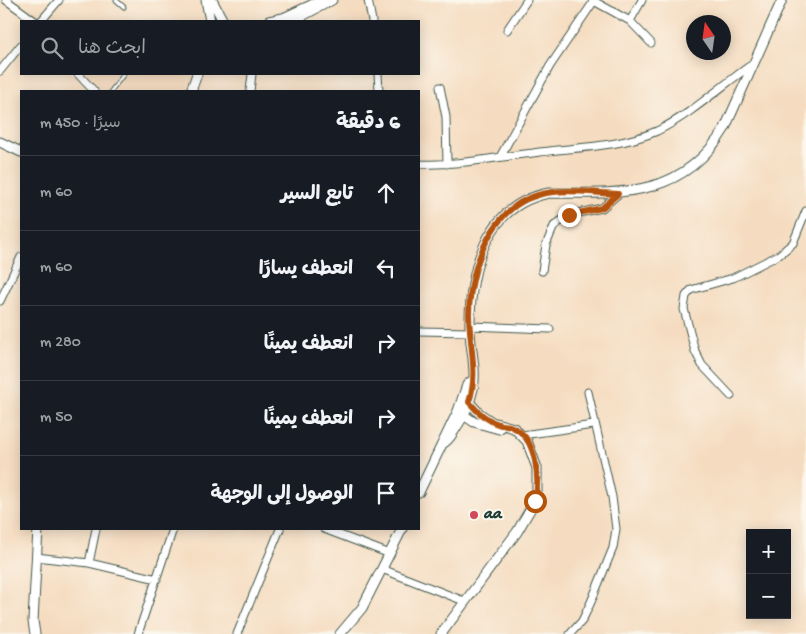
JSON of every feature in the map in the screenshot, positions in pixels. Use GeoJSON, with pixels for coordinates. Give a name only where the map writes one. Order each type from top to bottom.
{"type":"FeatureCollection","features":[{"type":"Feature","properties":{"kind":"street"},"geometry":{"type":"LineString","coordinates":[[6,0],[34,20]]}},
{"type":"Feature","properties":{"kind":"street"},"geometry":{"type":"LineString","coordinates":[[42,20],[58,0]]}},
{"type":"Feature","properties":{"kind":"street"},"geometry":{"type":"LineString","coordinates":[[206,0],[212,20]]}},
{"type":"Feature","properties":{"kind":"street"},"geometry":{"type":"LineString","coordinates":[[212,0],[222,20]]}},
{"type":"Feature","properties":{"kind":"street"},"geometry":{"type":"LineString","coordinates":[[296,18],[322,0]]}},
{"type":"Feature","properties":{"kind":"street"},"geometry":{"type":"LineString","coordinates":[[278,20],[296,18],[332,0]]}},
{"type":"Feature","properties":{"kind":"street"},"geometry":{"type":"LineString","coordinates":[[368,0],[372,20]]}},
{"type":"Feature","properties":{"kind":"street"},"geometry":{"type":"LineString","coordinates":[[507,30],[527,0]]}},
{"type":"Feature","properties":{"kind":"street"},"geometry":{"type":"LineString","coordinates":[[500,157],[550,66],[593,0],[630,21],[650,43]]}},
{"type":"Feature","properties":{"kind":"street"},"geometry":{"type":"LineString","coordinates":[[630,21],[642,0]]}},
{"type":"Feature","properties":{"kind":"street"},"geometry":{"type":"LineString","coordinates":[[420,490],[442,444],[469,402],[473,389],[474,358],[470,329],[473,285],[482,251],[493,230],[507,212],[527,199],[549,193],[618,194],[660,184],[686,170],[708,151],[725,128],[782,0]]}},
{"type":"Feature","properties":{"kind":"street"},"geometry":{"type":"LineString","coordinates":[[0,71],[20,46]]}},
{"type":"Feature","properties":{"kind":"street"},"geometry":{"type":"LineString","coordinates":[[420,164],[447,164],[605,145],[648,134],[681,117],[756,61]]}},
{"type":"Feature","properties":{"kind":"street"},"geometry":{"type":"LineString","coordinates":[[79,75],[93,90]]}},
{"type":"Feature","properties":{"kind":"street"},"geometry":{"type":"LineString","coordinates":[[191,90],[198,75]]}},
{"type":"Feature","properties":{"kind":"street"},"geometry":{"type":"LineString","coordinates":[[250,90],[252,75]]}},
{"type":"Feature","properties":{"kind":"street"},"geometry":{"type":"LineString","coordinates":[[378,75],[379,90]]}},
{"type":"Feature","properties":{"kind":"street"},"geometry":{"type":"LineString","coordinates":[[440,87],[446,117],[447,164]]}},
{"type":"Feature","properties":{"kind":"street"},"geometry":{"type":"LineString","coordinates":[[0,142],[20,152]]}},
{"type":"Feature","properties":{"kind":"street"},"geometry":{"type":"LineString","coordinates":[[542,271],[546,245],[554,226],[569,215],[602,208],[618,194]]}},
{"type":"Feature","properties":{"kind":"street"},"geometry":{"type":"LineString","coordinates":[[731,396],[702,365],[695,351],[684,309],[686,296],[691,290],[733,278],[779,255],[793,243],[806,211]]}},
{"type":"Feature","properties":{"kind":"street"},"geometry":{"type":"LineString","coordinates":[[0,301],[20,259]]}},
{"type":"Feature","properties":{"kind":"street"},"geometry":{"type":"LineString","coordinates":[[420,331],[550,329]]}},
{"type":"Feature","properties":{"kind":"street"},"geometry":{"type":"LineString","coordinates":[[461,413],[467,386],[472,380]]}},
{"type":"Feature","properties":{"kind":"street"},"geometry":{"type":"LineString","coordinates":[[570,634],[585,615],[615,538],[612,497],[594,425],[588,392]]}},
{"type":"Feature","properties":{"kind":"street"},"geometry":{"type":"LineString","coordinates":[[441,634],[517,532],[535,501],[538,479],[534,456],[519,433],[492,422],[479,413],[469,402]]}},
{"type":"Feature","properties":{"kind":"street"},"geometry":{"type":"LineString","coordinates":[[461,413],[480,424],[519,433],[594,425]]}},
{"type":"Feature","properties":{"kind":"street"},"geometry":{"type":"LineString","coordinates":[[35,634],[33,621],[38,530]]}},
{"type":"Feature","properties":{"kind":"street"},"geometry":{"type":"LineString","coordinates":[[89,563],[96,530]]}},
{"type":"Feature","properties":{"kind":"street"},"geometry":{"type":"LineString","coordinates":[[138,634],[174,530]]}},
{"type":"Feature","properties":{"kind":"street"},"geometry":{"type":"LineString","coordinates":[[238,634],[280,530]]}},
{"type":"Feature","properties":{"kind":"street"},"geometry":{"type":"LineString","coordinates":[[328,530],[390,554]]}},
{"type":"Feature","properties":{"kind":"street"},"geometry":{"type":"LineString","coordinates":[[340,634],[362,608],[402,530]]}},
{"type":"Feature","properties":{"kind":"street"},"geometry":{"type":"LineString","coordinates":[[36,557],[89,563],[157,580]]}},
{"type":"Feature","properties":{"kind":"street"},"geometry":{"type":"LineString","coordinates":[[382,569],[464,601]]}},
{"type":"Feature","properties":{"kind":"lane"},"geometry":{"type":"LineString","coordinates":[[116,0],[124,7]]}},
{"type":"Feature","properties":{"kind":"lane"},"geometry":{"type":"LineString","coordinates":[[112,90],[123,75]]}},
{"type":"Feature","properties":{"kind":"place","name":"aa"},"geometry":{"type":"Point","coordinates":[474,515]}},
{"type":"Feature","properties":{"kind":"route"},"geometry":{"type":"LineString","coordinates":[[535,501],[538,479],[537,468],[527,441],[514,428],[492,422],[483,416],[469,402],[474,382],[472,380],[474,358],[470,332],[470,310],[476,268],[482,251],[493,230],[507,212],[527,199],[549,193],[618,194],[602,208],[569,215]]}}]}
